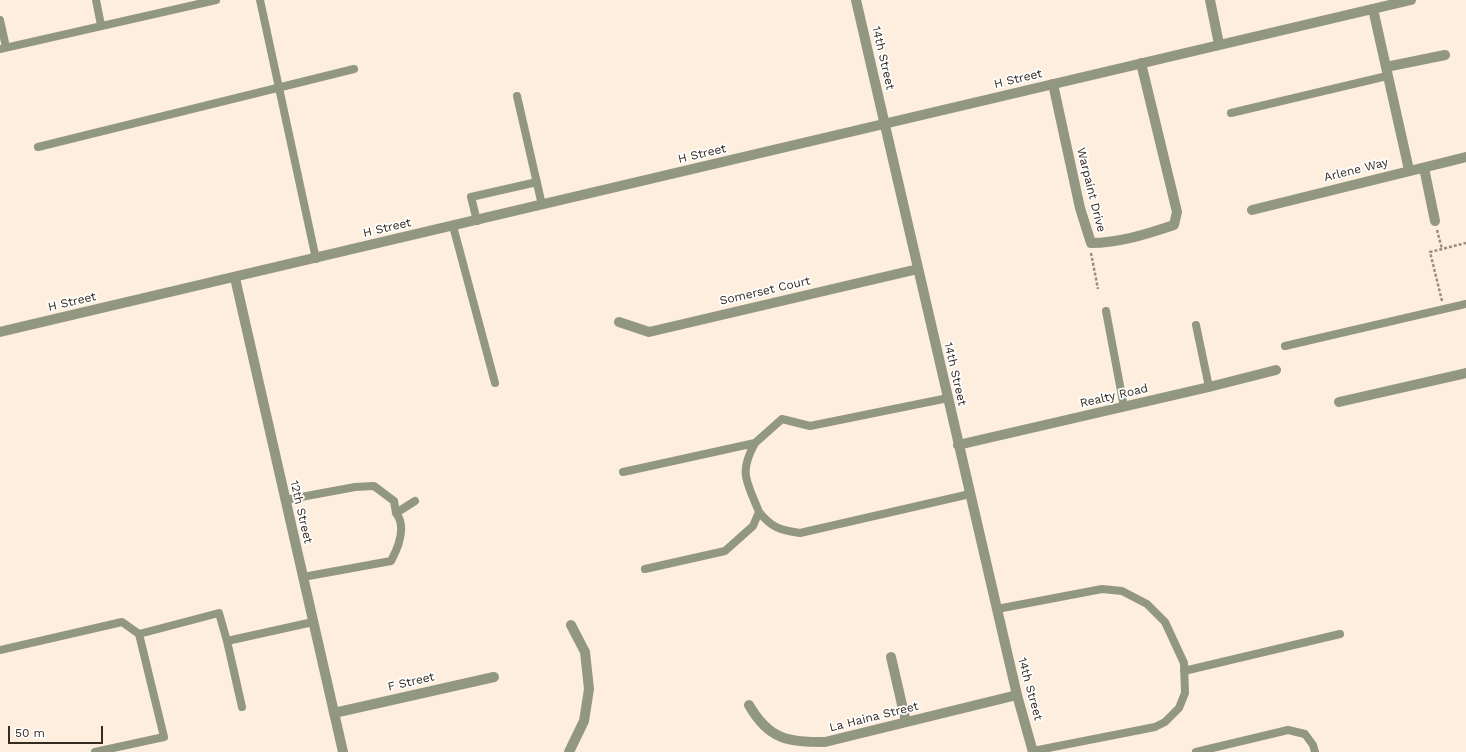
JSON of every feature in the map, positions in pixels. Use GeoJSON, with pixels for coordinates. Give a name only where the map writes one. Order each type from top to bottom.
{"type":"FeatureCollection","features":[{"type":"Feature","properties":{"kind":"street","name":"14th Street"},"geometry":{"type":"LineString","coordinates":[[856,0],[1017,695],[1033,752]]}},
{"type":"Feature","properties":{"kind":"street"},"geometry":{"type":"LineString","coordinates":[[1210,0],[1220,44]]}},
{"type":"Feature","properties":{"kind":"street","name":"H Street"},"geometry":{"type":"LineString","coordinates":[[0,332],[316,259],[1411,0]]}},
{"type":"Feature","properties":{"kind":"street"},"geometry":{"type":"LineString","coordinates":[[1373,9],[1386,71],[1410,170]]}},
{"type":"Feature","properties":{"kind":"street"},"geometry":{"type":"LineString","coordinates":[[1386,71],[1445,55]]}},
{"type":"Feature","properties":{"kind":"street","name":"Warpaint Drive"},"geometry":{"type":"LineString","coordinates":[[1053,84],[1080,208],[1091,243],[1108,243],[1174,225],[1177,212],[1140,63]]}},
{"type":"Feature","properties":{"kind":"street","name":"Arlene Way"},"geometry":{"type":"LineString","coordinates":[[1252,210],[1466,157]]}},
{"type":"Feature","properties":{"kind":"street"},"geometry":{"type":"LineString","coordinates":[[1424,168],[1435,221]]}},
{"type":"Feature","properties":{"kind":"street","name":"Somerset Court"},"geometry":{"type":"LineString","coordinates":[[619,322],[648,332],[918,269]]}},
{"type":"Feature","properties":{"kind":"street","name":"12th Street"},"geometry":{"type":"LineString","coordinates":[[235,278],[343,752]]}},
{"type":"Feature","properties":{"kind":"street","name":"Realty Road"},"geometry":{"type":"LineString","coordinates":[[958,444],[1124,407],[1276,370]]}},
{"type":"Feature","properties":{"kind":"street"},"geometry":{"type":"LineString","coordinates":[[1339,402],[1466,373]]}},
{"type":"Feature","properties":{"kind":"street"},"geometry":{"type":"LineString","coordinates":[[569,752],[584,720],[589,689],[585,652],[571,625]]}},
{"type":"Feature","properties":{"kind":"street"},"geometry":{"type":"LineString","coordinates":[[891,657],[906,722]]}},
{"type":"Feature","properties":{"kind":"street","name":"F Street"},"geometry":{"type":"LineString","coordinates":[[334,713],[494,677]]}},
{"type":"Feature","properties":{"kind":"street","name":"La Haina Street"},"geometry":{"type":"LineString","coordinates":[[749,705],[758,720],[780,738],[798,742],[825,742],[1017,695]]}},
{"type":"Feature","properties":{"kind":"lane"},"geometry":{"type":"LineString","coordinates":[[96,0],[101,25]]}},
{"type":"Feature","properties":{"kind":"lane"},"geometry":{"type":"LineString","coordinates":[[0,20],[3,48],[216,0]]}},
{"type":"Feature","properties":{"kind":"lane"},"geometry":{"type":"LineString","coordinates":[[260,0],[316,259]]}},
{"type":"Feature","properties":{"kind":"lane"},"geometry":{"type":"LineString","coordinates":[[38,146],[354,69]]}},
{"type":"Feature","properties":{"kind":"lane"},"geometry":{"type":"LineString","coordinates":[[1231,113],[1386,71]]}},
{"type":"Feature","properties":{"kind":"lane"},"geometry":{"type":"LineString","coordinates":[[517,96],[542,205]]}},
{"type":"Feature","properties":{"kind":"lane"},"geometry":{"type":"LineString","coordinates":[[477,220],[471,197],[537,182]]}},
{"type":"Feature","properties":{"kind":"lane"},"geometry":{"type":"LineString","coordinates":[[453,226],[495,383]]}},
{"type":"Feature","properties":{"kind":"lane"},"geometry":{"type":"LineString","coordinates":[[1285,346],[1466,304]]}},
{"type":"Feature","properties":{"kind":"lane"},"geometry":{"type":"LineString","coordinates":[[1106,311],[1124,407]]}},
{"type":"Feature","properties":{"kind":"lane"},"geometry":{"type":"LineString","coordinates":[[1196,325],[1209,387]]}},
{"type":"Feature","properties":{"kind":"lane"},"geometry":{"type":"LineString","coordinates":[[948,398],[810,426],[782,419],[755,443],[747,458],[744,472],[759,512],[768,523],[778,529],[800,533],[970,494]]}},
{"type":"Feature","properties":{"kind":"lane"},"geometry":{"type":"LineString","coordinates":[[623,472],[755,443]]}},
{"type":"Feature","properties":{"kind":"lane"},"geometry":{"type":"LineString","coordinates":[[285,500],[355,487],[374,486],[394,501],[398,516],[400,542],[391,561],[303,577]]}},
{"type":"Feature","properties":{"kind":"lane"},"geometry":{"type":"LineString","coordinates":[[396,513],[415,501]]}},
{"type":"Feature","properties":{"kind":"lane"},"geometry":{"type":"LineString","coordinates":[[645,568],[725,551],[754,526],[759,512]]}},
{"type":"Feature","properties":{"kind":"lane"},"geometry":{"type":"LineString","coordinates":[[997,609],[1102,589],[1122,591],[1147,604],[1165,622],[1184,663],[1185,693],[1179,708],[1165,722],[1155,726],[1033,752]]}},
{"type":"Feature","properties":{"kind":"lane"},"geometry":{"type":"LineString","coordinates":[[139,634],[219,613],[242,707]]}},
{"type":"Feature","properties":{"kind":"lane"},"geometry":{"type":"LineString","coordinates":[[0,650],[122,622],[139,634],[164,737],[95,752]]}},
{"type":"Feature","properties":{"kind":"lane"},"geometry":{"type":"LineString","coordinates":[[227,641],[313,622]]}},
{"type":"Feature","properties":{"kind":"lane"},"geometry":{"type":"LineString","coordinates":[[1184,671],[1340,634]]}},
{"type":"Feature","properties":{"kind":"lane"},"geometry":{"type":"LineString","coordinates":[[1196,752],[1288,730],[1305,734],[1313,745],[1315,752]]}},
{"type":"Feature","properties":{"kind":"path"},"geometry":{"type":"LineString","coordinates":[[1435,221],[1442,249]]}},
{"type":"Feature","properties":{"kind":"path"},"geometry":{"type":"LineString","coordinates":[[1091,243],[1092,261],[1098,289]]}},
{"type":"Feature","properties":{"kind":"path"},"geometry":{"type":"LineString","coordinates":[[1444,309],[1430,252],[1466,243]]}}]}
